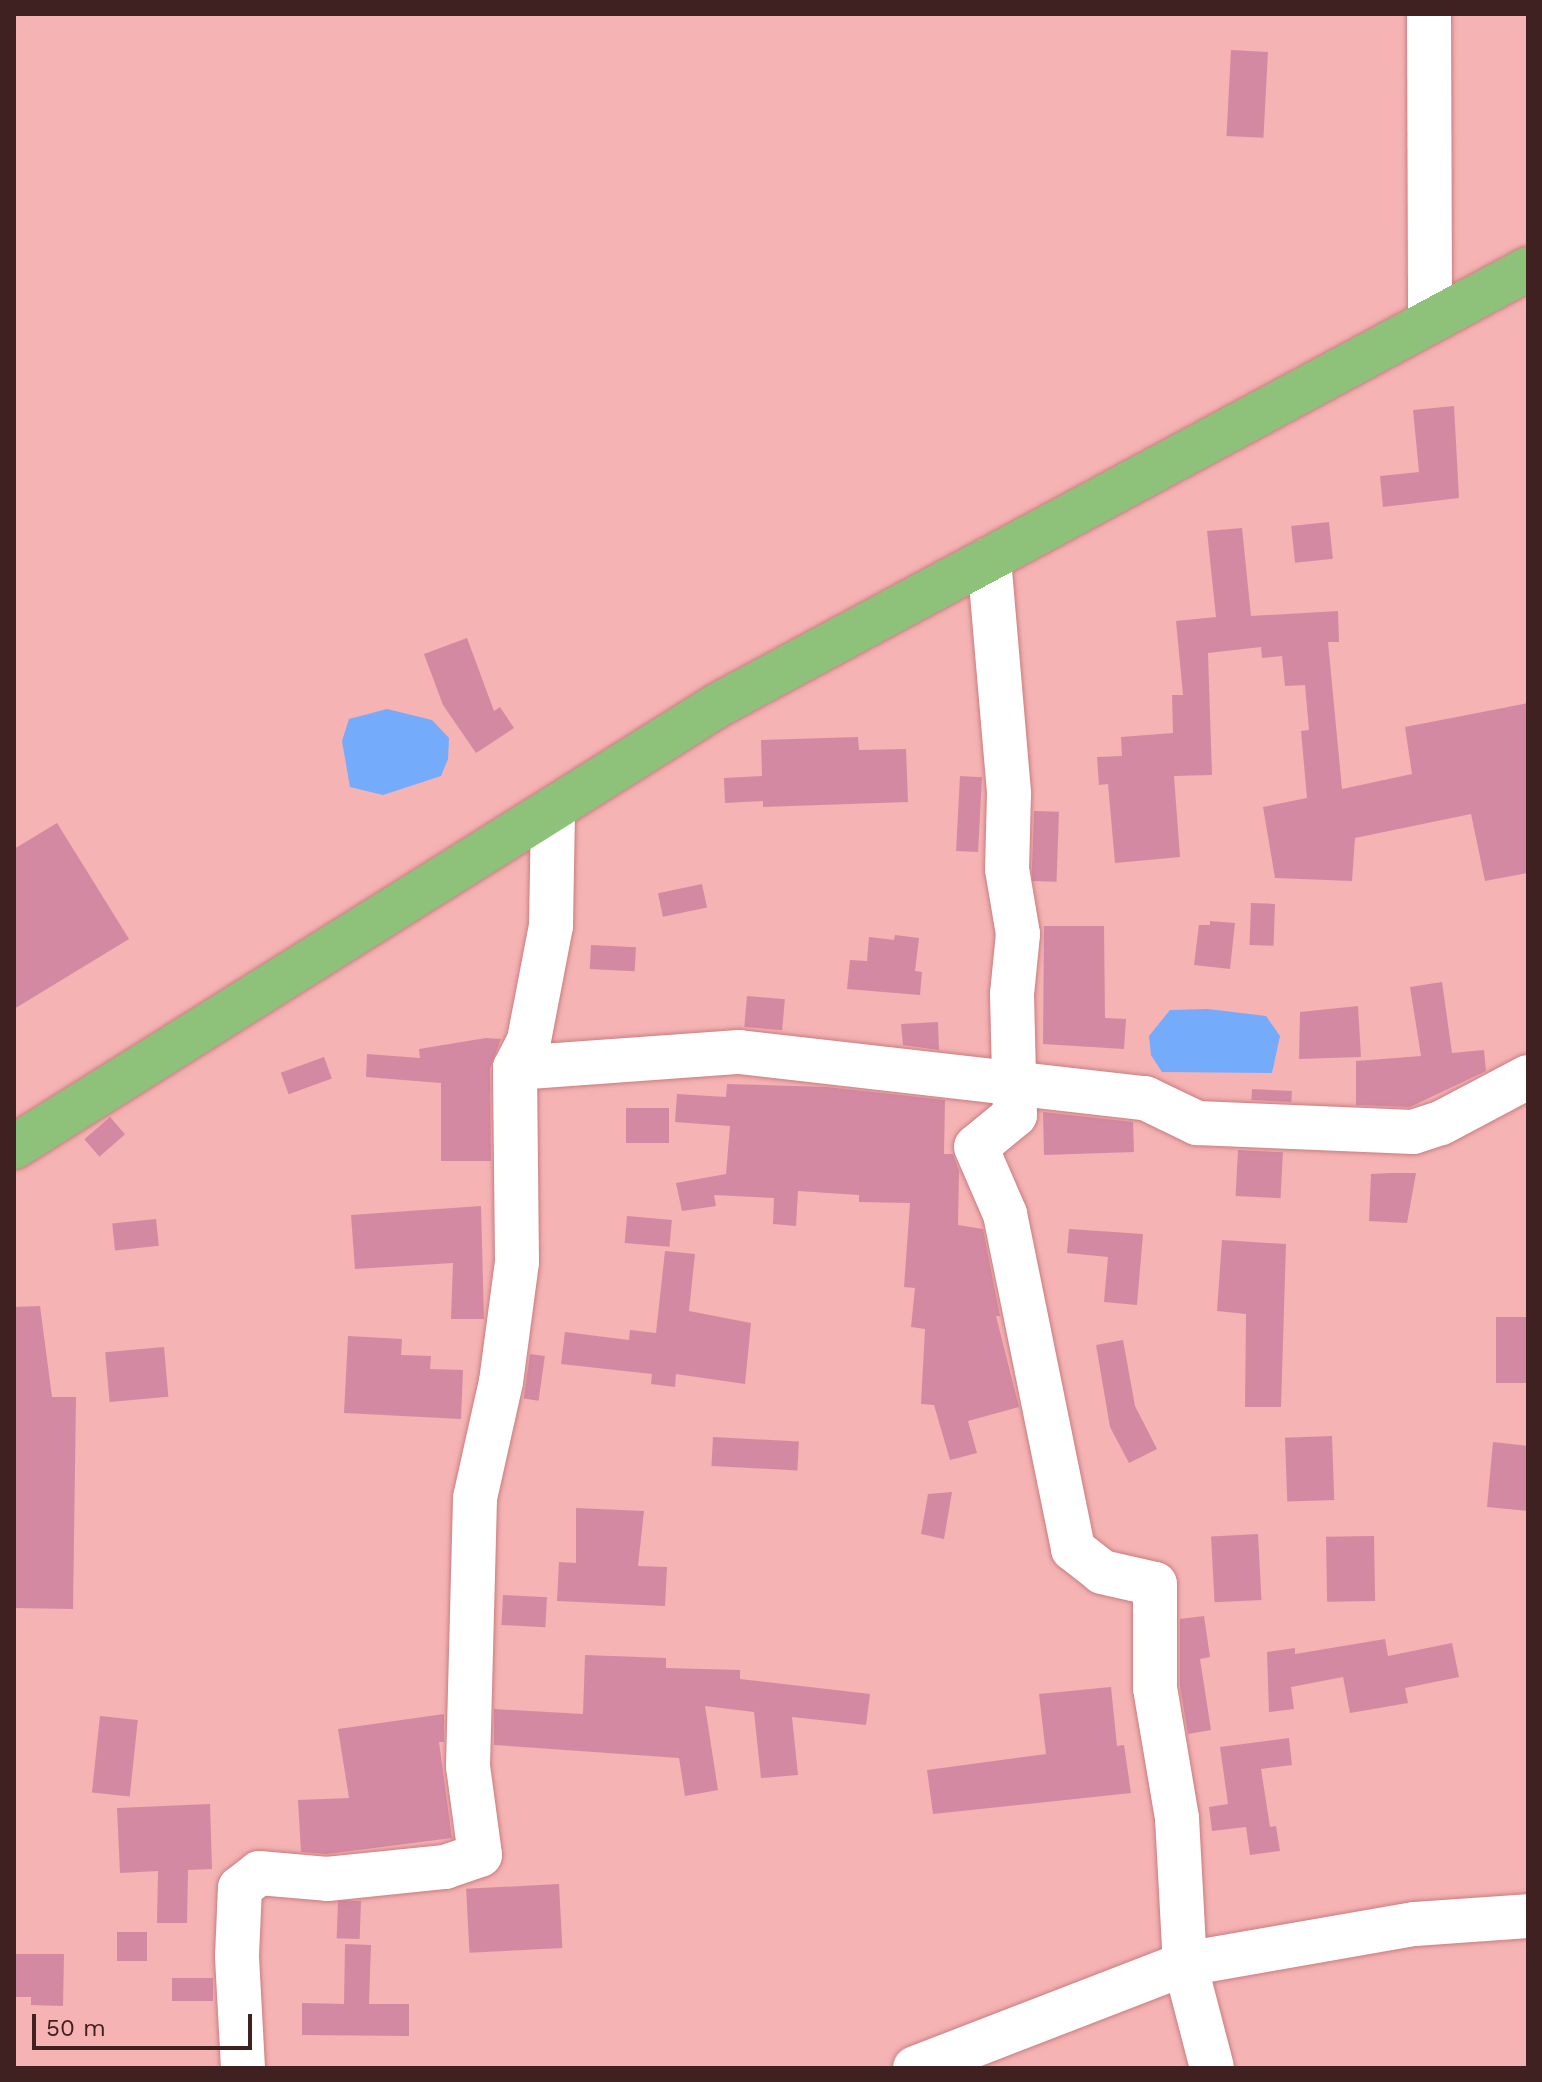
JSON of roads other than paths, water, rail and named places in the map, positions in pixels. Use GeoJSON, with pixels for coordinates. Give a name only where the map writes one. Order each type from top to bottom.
{"type":"FeatureCollection","features":[{"type":"Feature","properties":{"kind":"highway"},"geometry":{"type":"LineString","coordinates":[[14,1147],[720,704],[1528,269]]}},
{"type":"Feature","properties":{"kind":"street"},"geometry":{"type":"LineString","coordinates":[[1429,14],[1430,321]]}},
{"type":"Feature","properties":{"kind":"street"},"geometry":{"type":"LineString","coordinates":[[989,559],[1009,794],[1007,869],[1018,934],[1012,994],[1015,1115],[976,1147],[1005,1214],[1073,1549],[1102,1572],[1155,1584],[1155,1688],[1177,1818],[1185,1964],[1212,2068]]}},
{"type":"Feature","properties":{"kind":"street"},"geometry":{"type":"LineString","coordinates":[[243,2068],[237,1956],[240,1888],[259,1873],[327,1879],[445,1867],[480,1855],[468,1766],[475,1498],[501,1382],[517,1262],[515,1068],[529,1040],[551,926],[553,809]]}},
{"type":"Feature","properties":{"kind":"street"},"geometry":{"type":"LineString","coordinates":[[515,1068],[739,1052],[1145,1098],[1197,1123],[1413,1132],[1441,1123],[1528,1077]]}},
{"type":"Feature","properties":{"kind":"street"},"geometry":{"type":"LineString","coordinates":[[915,2068],[1185,1964],[1415,1924],[1528,1916]]}},
{"type":"Feature","properties":{"kind":"water"},"geometry":{"type":"Polygon","coordinates":[[[387,709],[432,720],[449,738],[448,759],[441,776],[383,795],[350,787],[342,741],[349,719],[387,709]]]}},
{"type":"Feature","properties":{"kind":"water"},"geometry":{"type":"Polygon","coordinates":[[[1208,1009],[1266,1016],[1280,1036],[1272,1073],[1162,1072],[1151,1055],[1149,1036],[1170,1010],[1208,1009]]]}}]}
